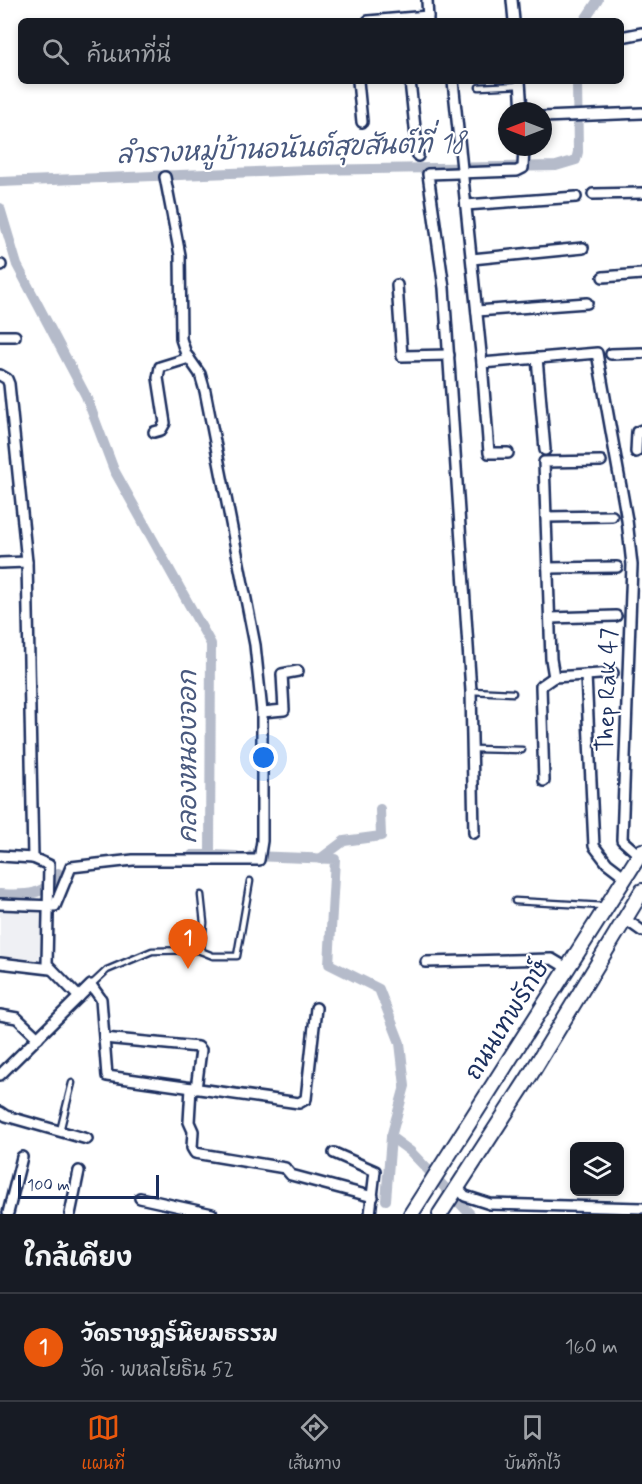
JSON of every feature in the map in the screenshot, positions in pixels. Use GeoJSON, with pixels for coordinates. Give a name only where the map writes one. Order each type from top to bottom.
{"type":"FeatureCollection","features":[{"type":"Feature","properties":{"kind":"main road","name":"ถนนเทพรักษ์"},"geometry":{"type":"LineString","coordinates":[[411,1214],[624,876],[641,853]]}},
{"type":"Feature","properties":{"kind":"main road","name":"ถนนเทพรักษ์"},"geometry":{"type":"LineString","coordinates":[[442,1211],[530,1077],[642,891]]}},
{"type":"Feature","properties":{"kind":"street"},"geometry":{"type":"LineString","coordinates":[[427,0],[428,18]]}},
{"type":"Feature","properties":{"kind":"street"},"geometry":{"type":"LineString","coordinates":[[512,0],[514,18]]}},
{"type":"Feature","properties":{"kind":"street"},"geometry":{"type":"LineString","coordinates":[[624,36],[642,33]]}},
{"type":"Feature","properties":{"kind":"street"},"geometry":{"type":"LineString","coordinates":[[358,84],[362,122]]}},
{"type":"Feature","properties":{"kind":"street"},"geometry":{"type":"LineString","coordinates":[[410,84],[418,156]]}},
{"type":"Feature","properties":{"kind":"street"},"geometry":{"type":"LineString","coordinates":[[453,84],[489,453],[508,453]]}},
{"type":"Feature","properties":{"kind":"street"},"geometry":{"type":"LineString","coordinates":[[520,84],[521,102]]}},
{"type":"Feature","properties":{"kind":"street"},"geometry":{"type":"LineString","coordinates":[[552,117],[642,113]]}},
{"type":"Feature","properties":{"kind":"street"},"geometry":{"type":"LineString","coordinates":[[474,833],[471,691],[444,288],[428,174],[462,168],[517,171],[523,165],[524,156]]}},
{"type":"Feature","properties":{"kind":"street"},"geometry":{"type":"LineString","coordinates":[[0,904],[55,906],[71,867],[133,860],[245,862],[259,860],[262,841],[262,712],[255,645],[205,390],[200,374],[189,358],[181,339],[180,255],[165,177]]}},
{"type":"Feature","properties":{"kind":"street"},"geometry":{"type":"LineString","coordinates":[[592,194],[642,193]]}},
{"type":"Feature","properties":{"kind":"street"},"geometry":{"type":"LineString","coordinates":[[466,205],[576,196]]}},
{"type":"Feature","properties":{"kind":"street"},"geometry":{"type":"LineString","coordinates":[[472,259],[583,248]]}},
{"type":"Feature","properties":{"kind":"street"},"geometry":{"type":"LineString","coordinates":[[603,277],[642,274]]}},
{"type":"Feature","properties":{"kind":"street"},"geometry":{"type":"LineString","coordinates":[[398,285],[402,356],[448,355]]}},
{"type":"Feature","properties":{"kind":"street"},"geometry":{"type":"LineString","coordinates":[[477,311],[587,303]]}},
{"type":"Feature","properties":{"kind":"street"},"geometry":{"type":"LineString","coordinates":[[0,336],[15,336]]}},
{"type":"Feature","properties":{"kind":"street"},"geometry":{"type":"LineString","coordinates":[[611,354],[642,353]]}},
{"type":"Feature","properties":{"kind":"street","name":"Thep Rak 47"},"geometry":{"type":"LineString","coordinates":[[537,358],[597,354],[627,520],[632,565],[622,840],[641,853]]}},
{"type":"Feature","properties":{"kind":"street"},"geometry":{"type":"LineString","coordinates":[[154,432],[163,428],[165,423],[158,378],[160,367],[189,358]]}},
{"type":"Feature","properties":{"kind":"street"},"geometry":{"type":"LineString","coordinates":[[482,363],[537,358],[545,450]]}},
{"type":"Feature","properties":{"kind":"street"},"geometry":{"type":"LineString","coordinates":[[0,375],[7,379],[9,384],[27,562],[33,858]]}},
{"type":"Feature","properties":{"kind":"street"},"geometry":{"type":"LineString","coordinates":[[636,452],[637,432],[642,430]]}},
{"type":"Feature","properties":{"kind":"street"},"geometry":{"type":"LineString","coordinates":[[554,676],[544,462],[601,461]]}},
{"type":"Feature","properties":{"kind":"street"},"geometry":{"type":"LineString","coordinates":[[546,517],[612,516]]}},
{"type":"Feature","properties":{"kind":"street"},"geometry":{"type":"LineString","coordinates":[[0,563],[27,562]]}},
{"type":"Feature","properties":{"kind":"street"},"geometry":{"type":"LineString","coordinates":[[548,568],[617,567]]}},
{"type":"Feature","properties":{"kind":"street"},"geometry":{"type":"LineString","coordinates":[[550,618],[616,616]]}},
{"type":"Feature","properties":{"kind":"street"},"geometry":{"type":"LineString","coordinates":[[262,712],[284,710],[282,674],[298,671]]}},
{"type":"Feature","properties":{"kind":"street"},"geometry":{"type":"LineString","coordinates":[[544,781],[541,686],[554,676],[613,673]]}},
{"type":"Feature","properties":{"kind":"street"},"geometry":{"type":"LineString","coordinates":[[586,675],[594,846],[606,863],[624,876]]}},
{"type":"Feature","properties":{"kind":"street"},"geometry":{"type":"LineString","coordinates":[[0,856],[33,858],[49,865],[47,964],[79,998]]}},
{"type":"Feature","properties":{"kind":"street"},"geometry":{"type":"LineString","coordinates":[[625,919],[642,931]]}},
{"type":"Feature","properties":{"kind":"street"},"geometry":{"type":"LineString","coordinates":[[426,962],[552,959],[567,968]]}},
{"type":"Feature","properties":{"kind":"street"},"geometry":{"type":"LineString","coordinates":[[0,963],[50,969]]}},
{"type":"Feature","properties":{"kind":"street"},"geometry":{"type":"LineString","coordinates":[[0,1075],[91,985],[101,999],[107,1076],[299,1103],[306,1100],[316,1008]]}},
{"type":"Feature","properties":{"kind":"street"},"geometry":{"type":"LineString","coordinates":[[0,1015],[17,1017],[38,1038]]}},
{"type":"Feature","properties":{"kind":"street"},"geometry":{"type":"LineString","coordinates":[[104,1038],[200,1048],[189,1122],[194,1131],[192,1149],[195,1153],[285,1168],[291,1176],[373,1197]]}},
{"type":"Feature","properties":{"kind":"street"},"geometry":{"type":"LineString","coordinates":[[0,1112],[87,1139]]}},
{"type":"Feature","properties":{"kind":"street"},"geometry":{"type":"LineString","coordinates":[[334,1153],[375,1171],[370,1214]]}},
{"type":"Feature","properties":{"kind":"street"},"geometry":{"type":"LineString","coordinates":[[7,1213],[22,1157]]}},
{"type":"Feature","properties":{"kind":"street"},"geometry":{"type":"LineString","coordinates":[[70,1214],[79,1171]]}},
{"type":"Feature","properties":{"kind":"street"},"geometry":{"type":"LineString","coordinates":[[456,1190],[465,1196],[490,1204],[642,1208]]}},
{"type":"Feature","properties":{"kind":"street"},"geometry":{"type":"LineString","coordinates":[[140,1198],[178,1210],[212,1214]]}},
{"type":"Feature","properties":{"kind":"lane"},"geometry":{"type":"LineString","coordinates":[[479,87],[510,84]]}},
{"type":"Feature","properties":{"kind":"lane"},"geometry":{"type":"LineString","coordinates":[[471,691],[513,693]]}},
{"type":"Feature","properties":{"kind":"lane"},"geometry":{"type":"LineString","coordinates":[[473,749],[522,750]]}},
{"type":"Feature","properties":{"kind":"lane"},"geometry":{"type":"LineString","coordinates":[[91,985],[107,970],[152,951],[201,951],[213,956],[237,956],[250,881]]}},
{"type":"Feature","properties":{"kind":"lane"},"geometry":{"type":"LineString","coordinates":[[201,895],[204,923],[201,951]]}},
{"type":"Feature","properties":{"kind":"lane"},"geometry":{"type":"LineString","coordinates":[[515,901],[607,906]]}},
{"type":"Feature","properties":{"kind":"lane"},"geometry":{"type":"LineString","coordinates":[[60,1131],[72,1083]]}},
{"type":"Feature","properties":{"kind":"shaded area"},"geometry":{"type":"Polygon","coordinates":[[[0,910],[42,913],[41,966],[0,960],[0,910]]]}},
{"type":"Feature","properties":{"kind":"waterway","name":"ลำรางหมู่บ้านอนันต์สุขสันต์ที่ 18"},"geometry":{"type":"LineString","coordinates":[[586,18],[598,0]]}},
{"type":"Feature","properties":{"kind":"waterway","name":"ลำรางหมู่บ้านอนันต์สุขสันต์ที่ 18"},"geometry":{"type":"LineString","coordinates":[[0,182],[308,170],[556,166],[576,160],[578,152],[577,84]]}},
{"type":"Feature","properties":{"kind":"waterway","name":"คลองหนองจอก"},"geometry":{"type":"LineString","coordinates":[[0,208],[17,265],[86,396],[114,470],[211,644],[210,855],[236,856]]}},
{"type":"Feature","properties":{"kind":"waterway"},"geometry":{"type":"LineString","coordinates":[[320,859],[344,841],[381,836],[380,809]]}},
{"type":"Feature","properties":{"kind":"waterway"},"geometry":{"type":"LineString","coordinates":[[192,855],[210,855]]}},
{"type":"Feature","properties":{"kind":"waterway","name":"คลองหนองจอก"},"geometry":{"type":"LineString","coordinates":[[251,856],[335,859],[329,964],[379,989],[400,1043],[405,1086],[391,1137],[386,1200]]}},
{"type":"Feature","properties":{"kind":"waterway"},"geometry":{"type":"LineString","coordinates":[[0,894],[33,893],[47,887],[58,873]]}},
{"type":"Feature","properties":{"kind":"waterway"},"geometry":{"type":"LineString","coordinates":[[391,1137],[410,1151],[470,1214]]}},
{"type":"Feature","properties":{"kind":"place","name":"วัดราษฎร์นิยมธรรม"},"geometry":{"type":"Point","coordinates":[188,969]}}]}
